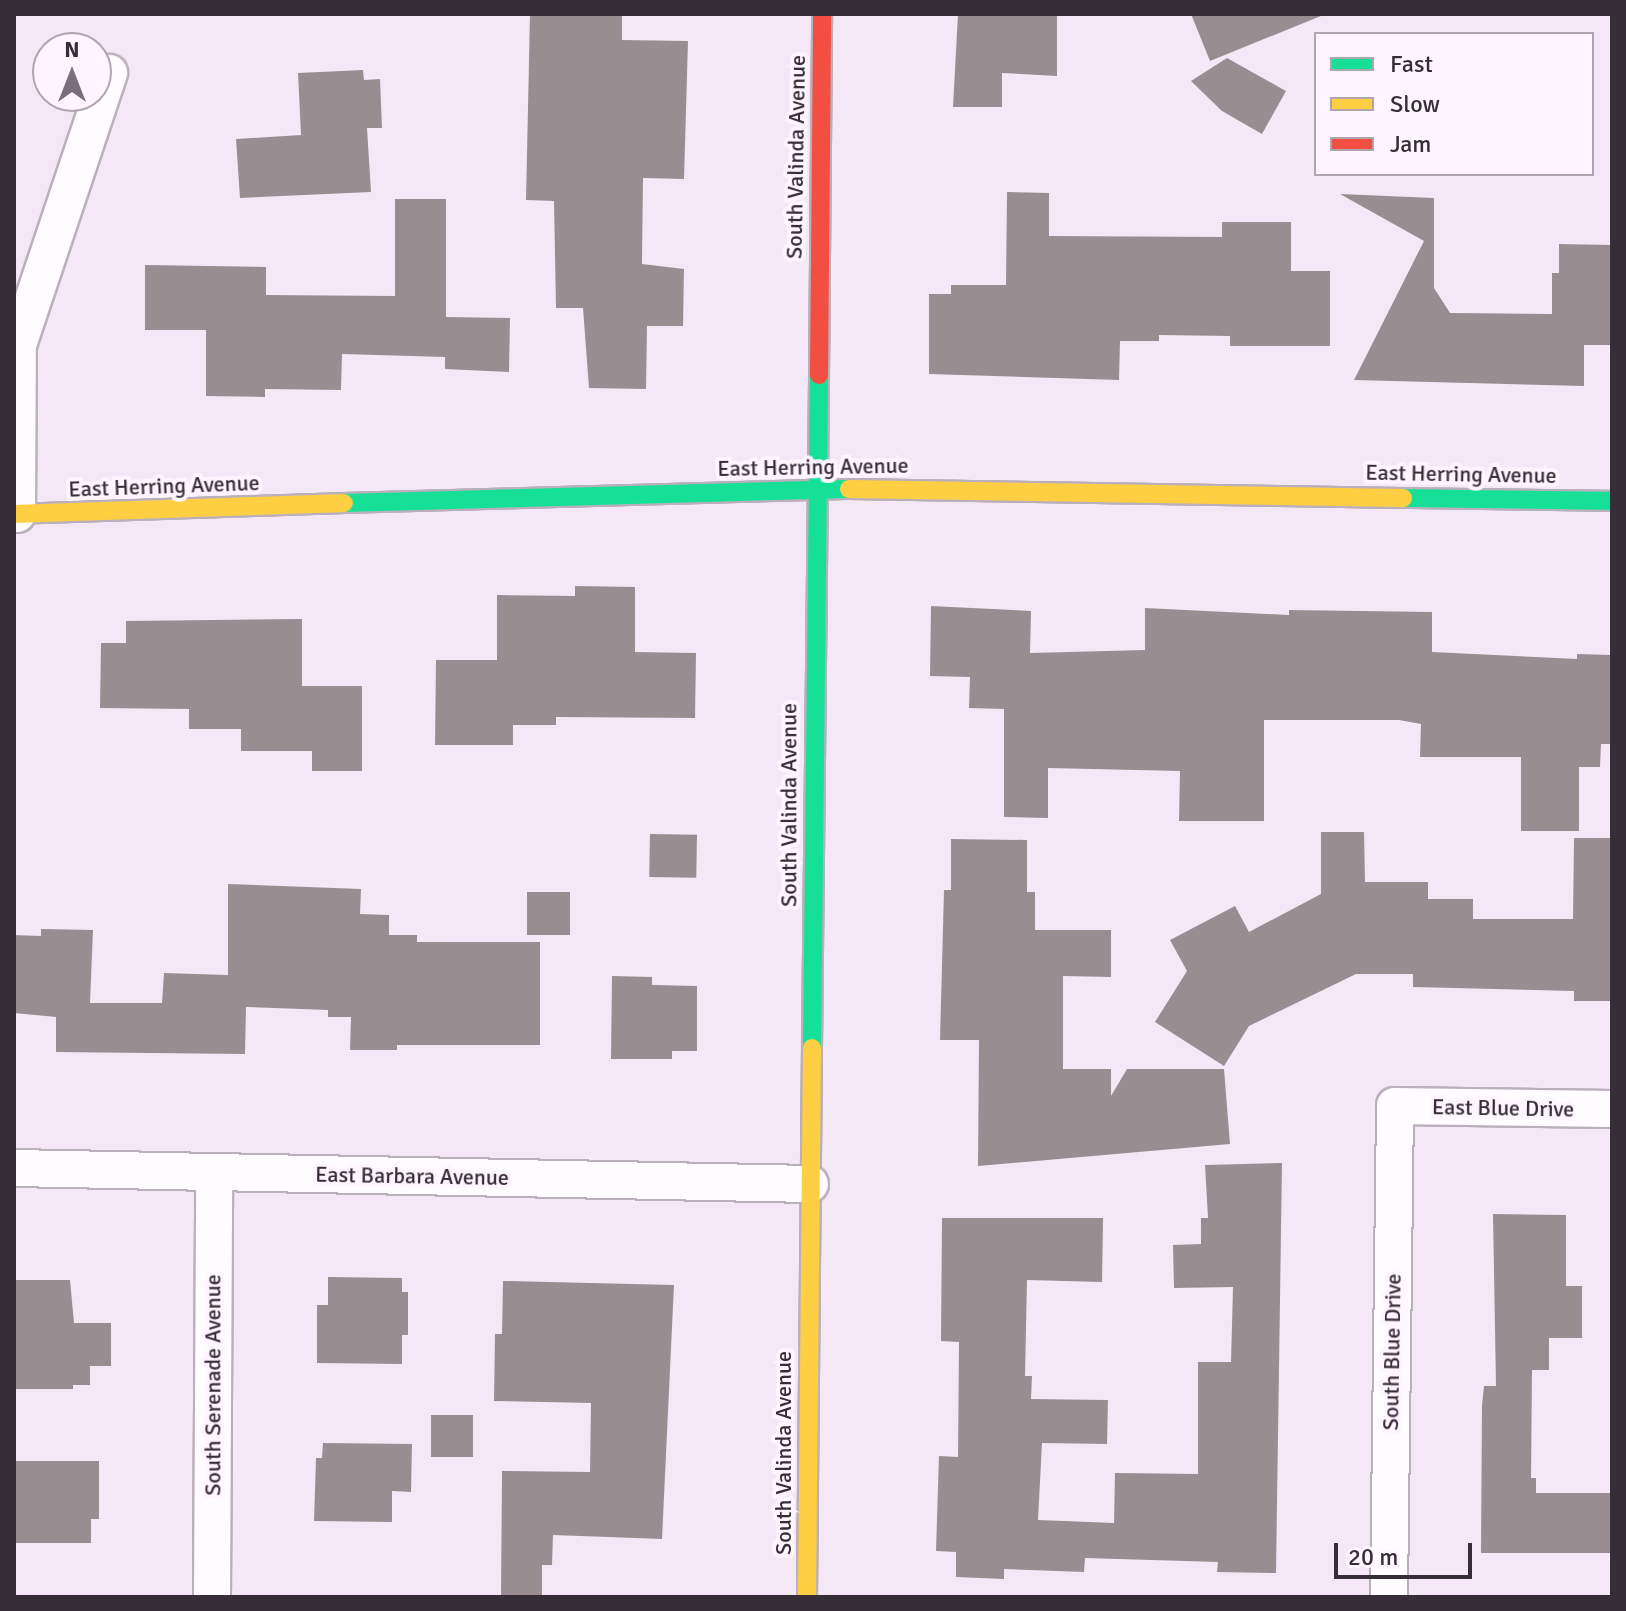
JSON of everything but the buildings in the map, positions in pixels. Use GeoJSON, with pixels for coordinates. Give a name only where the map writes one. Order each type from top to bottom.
{"type":"FeatureCollection","features":[{"type":"Feature","properties":{"kind":"main road","name":"South Valinda Avenue"},"geometry":{"type":"LineString","coordinates":[[807,1597],[822,14]]}},
{"type":"Feature","properties":{"kind":"main road","name":"East Herring Avenue"},"geometry":{"type":"LineString","coordinates":[[15,514],[816,488],[1612,501]]}},
{"type":"Feature","properties":{"kind":"street"},"geometry":{"type":"LineString","coordinates":[[15,514],[18,345],[96,112]]}},
{"type":"Feature","properties":{"kind":"street","name":"East Blue Drive"},"geometry":{"type":"LineString","coordinates":[[1395,1106],[1612,1109]]}},
{"type":"Feature","properties":{"kind":"street","name":"South Blue Drive"},"geometry":{"type":"LineString","coordinates":[[1389,1597],[1395,1106]]}},
{"type":"Feature","properties":{"kind":"street","name":"East Barbara Avenue"},"geometry":{"type":"LineString","coordinates":[[14,1168],[810,1184]]}},
{"type":"Feature","properties":{"kind":"street","name":"South Serenade Avenue"},"geometry":{"type":"LineString","coordinates":[[212,1597],[214,1172]]}},
{"type":"Feature","properties":{"kind":"traffic: fast"},"geometry":{"type":"LineString","coordinates":[[812,1048],[819,375]]}},
{"type":"Feature","properties":{"kind":"traffic: fast"},"geometry":{"type":"LineString","coordinates":[[344,503],[849,489]]}},
{"type":"Feature","properties":{"kind":"traffic: fast"},"geometry":{"type":"LineString","coordinates":[[1403,498],[1612,501]]}},
{"type":"Feature","properties":{"kind":"traffic: slow"},"geometry":{"type":"LineString","coordinates":[[849,489],[1403,498]]}},
{"type":"Feature","properties":{"kind":"traffic: slow"},"geometry":{"type":"LineString","coordinates":[[14,514],[344,503]]}},
{"type":"Feature","properties":{"kind":"traffic: slow"},"geometry":{"type":"LineString","coordinates":[[807,1597],[812,1048]]}},
{"type":"Feature","properties":{"kind":"traffic: jam"},"geometry":{"type":"LineString","coordinates":[[819,375],[822,14]]}}]}
